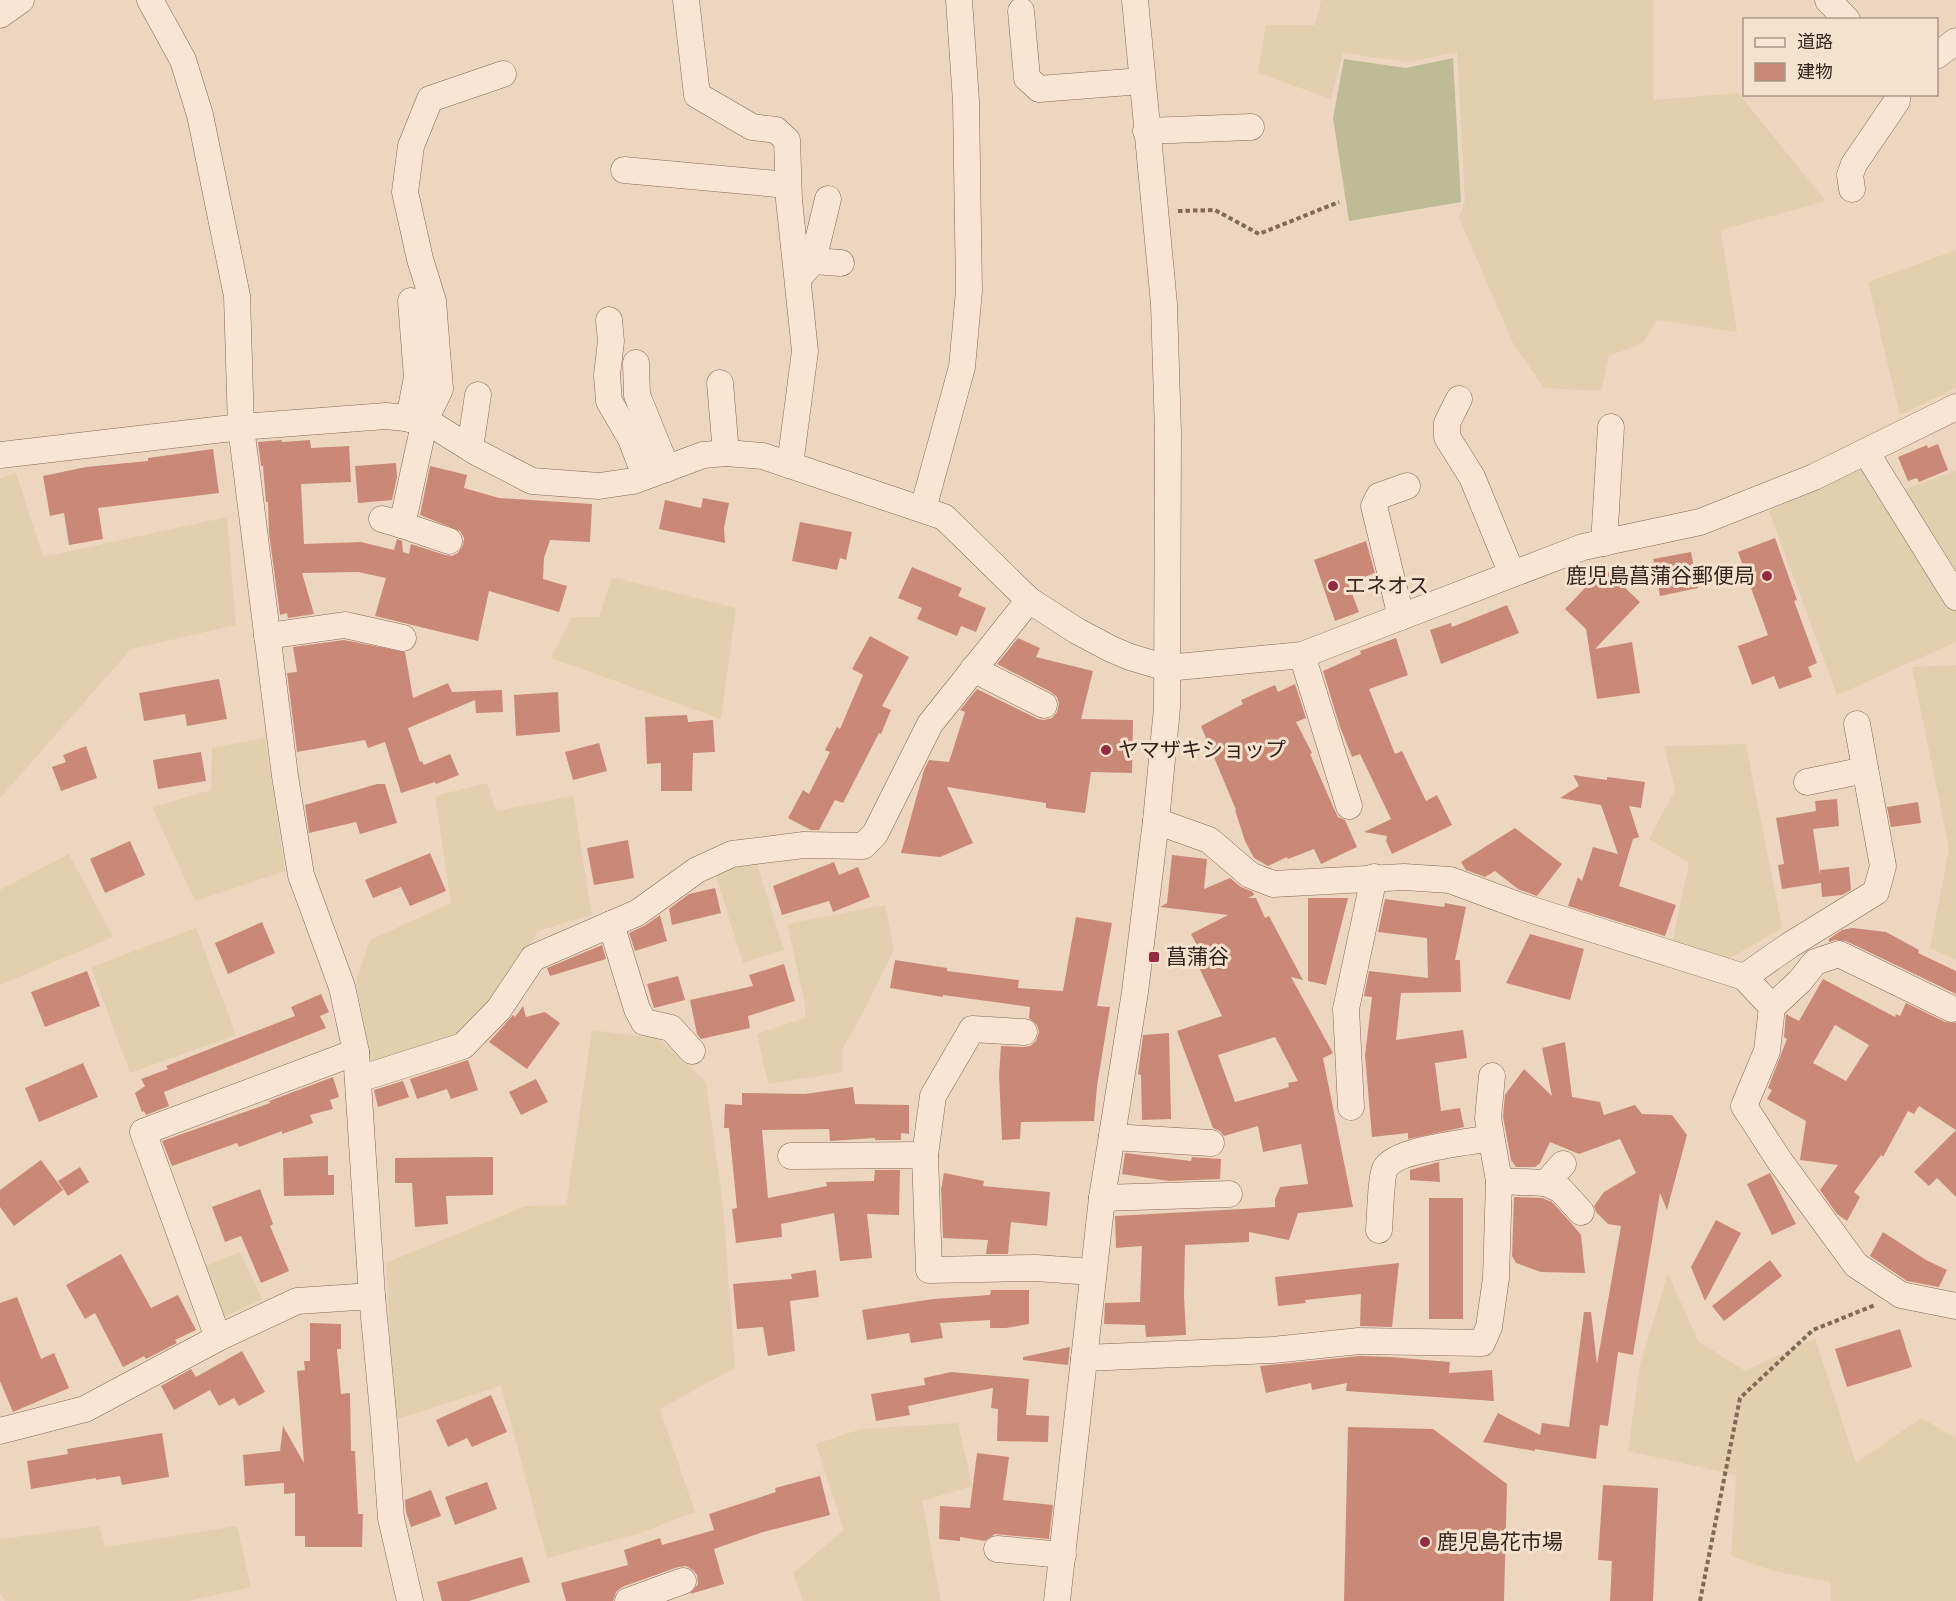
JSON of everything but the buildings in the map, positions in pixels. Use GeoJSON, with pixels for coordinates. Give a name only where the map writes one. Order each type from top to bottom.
{"type":"FeatureCollection","features":[{"type":"Feature","properties":{"kind":"street"},"geometry":{"type":"LineString","coordinates":[[0,15],[21,0]]}},
{"type":"Feature","properties":{"kind":"street"},"geometry":{"type":"LineString","coordinates":[[150,0],[183,60],[200,115],[237,296],[242,427],[285,777],[301,875],[342,987],[356,1052],[372,1296],[391,1518],[410,1601]]}},
{"type":"Feature","properties":{"kind":"street"},"geometry":{"type":"LineString","coordinates":[[686,0],[697,95],[752,127],[776,130],[787,140],[788,185],[805,270],[805,351],[790,465]]}},
{"type":"Feature","properties":{"kind":"street"},"geometry":{"type":"LineString","coordinates":[[923,509],[962,367],[969,291],[966,101],[959,0]]}},
{"type":"Feature","properties":{"kind":"street"},"geometry":{"type":"LineString","coordinates":[[1057,1601],[1102,1198],[1135,992],[1167,708],[1168,433],[1164,304],[1153,211],[1135,0]]}},
{"type":"Feature","properties":{"kind":"street"},"geometry":{"type":"LineString","coordinates":[[1828,0],[1845,18]]}},
{"type":"Feature","properties":{"kind":"street"},"geometry":{"type":"LineString","coordinates":[[1021,11],[1026,78],[1039,89],[1142,81]]}},
{"type":"Feature","properties":{"kind":"street"},"geometry":{"type":"LineString","coordinates":[[1938,54],[1956,41]]}},
{"type":"Feature","properties":{"kind":"street"},"geometry":{"type":"LineString","coordinates":[[417,419],[440,388],[433,301],[420,259],[405,192],[411,146],[430,99],[503,74]]}},
{"type":"Feature","properties":{"kind":"street"},"geometry":{"type":"LineString","coordinates":[[1852,189],[1850,175],[1854,164],[1897,101],[1897,96]]}},
{"type":"Feature","properties":{"kind":"street"},"geometry":{"type":"LineString","coordinates":[[1146,131],[1251,127]]}},
{"type":"Feature","properties":{"kind":"street"},"geometry":{"type":"LineString","coordinates":[[624,170],[788,185]]}},
{"type":"Feature","properties":{"kind":"street"},"geometry":{"type":"LineString","coordinates":[[805,270],[828,199]]}},
{"type":"Feature","properties":{"kind":"street"},"geometry":{"type":"LineString","coordinates":[[805,270],[841,263]]}},
{"type":"Feature","properties":{"kind":"street"},"geometry":{"type":"LineString","coordinates":[[411,301],[417,377],[417,419],[392,522],[449,541]]}},
{"type":"Feature","properties":{"kind":"street"},"geometry":{"type":"LineString","coordinates":[[609,320],[611,341],[607,375],[609,401],[631,439],[656,472]]}},
{"type":"Feature","properties":{"kind":"street"},"geometry":{"type":"LineString","coordinates":[[636,363],[638,395],[656,472]]}},
{"type":"Feature","properties":{"kind":"street"},"geometry":{"type":"LineString","coordinates":[[720,383],[726,453]]}},
{"type":"Feature","properties":{"kind":"street"},"geometry":{"type":"LineString","coordinates":[[470,447],[478,395]]}},
{"type":"Feature","properties":{"kind":"street"},"geometry":{"type":"LineString","coordinates":[[1459,399],[1447,423],[1447,437],[1472,477],[1512,574]]}},
{"type":"Feature","properties":{"kind":"street"},"geometry":{"type":"LineString","coordinates":[[0,455],[242,427],[386,416],[417,419],[532,481],[598,486],[633,481],[703,455],[726,453],[763,456],[944,517],[1029,600],[1077,631],[1111,649],[1167,668],[1302,655],[1583,547],[1700,522],[1814,477],[1956,407]]}},
{"type":"Feature","properties":{"kind":"street"},"geometry":{"type":"LineString","coordinates":[[1604,543],[1611,426]]}},
{"type":"Feature","properties":{"kind":"street"},"geometry":{"type":"LineString","coordinates":[[1866,452],[1956,597]]}},
{"type":"Feature","properties":{"kind":"street"},"geometry":{"type":"LineString","coordinates":[[1401,617],[1374,506],[1379,496],[1407,486]]}},
{"type":"Feature","properties":{"kind":"street"},"geometry":{"type":"LineString","coordinates":[[358,1079],[463,1046],[499,1009],[533,958],[637,913],[697,870],[732,854],[804,845],[863,846],[875,834],[930,724],[1029,600]]}},
{"type":"Feature","properties":{"kind":"street"},"geometry":{"type":"LineString","coordinates":[[267,636],[345,625],[403,638]]}},
{"type":"Feature","properties":{"kind":"street"},"geometry":{"type":"LineString","coordinates":[[1302,655],[1348,806]]}},
{"type":"Feature","properties":{"kind":"street"},"geometry":{"type":"LineString","coordinates":[[974,669],[1044,705]]}},
{"type":"Feature","properties":{"kind":"street"},"geometry":{"type":"LineString","coordinates":[[1744,977],[1790,945],[1876,892],[1883,866],[1857,724]]}},
{"type":"Feature","properties":{"kind":"street"},"geometry":{"type":"LineString","coordinates":[[1807,782],[1865,770]]}},
{"type":"Feature","properties":{"kind":"street"},"geometry":{"type":"LineString","coordinates":[[1156,820],[1209,840],[1250,875],[1273,884],[1404,877],[1450,880],[1523,908],[1744,977],[1772,1007]]}},
{"type":"Feature","properties":{"kind":"street"},"geometry":{"type":"LineString","coordinates":[[1351,1107],[1346,1009],[1374,878]]}},
{"type":"Feature","properties":{"kind":"street"},"geometry":{"type":"LineString","coordinates":[[611,924],[637,1009],[644,1022],[671,1028],[692,1051]]}},
{"type":"Feature","properties":{"kind":"street"},"geometry":{"type":"LineString","coordinates":[[1952,1009],[1839,954],[1815,962],[1800,981],[1772,1007],[1767,1051],[1744,1106],[1779,1160],[1856,1265],[1901,1295],[1956,1306]]}},
{"type":"Feature","properties":{"kind":"street"},"geometry":{"type":"LineString","coordinates":[[1024,1032],[972,1029],[933,1096],[926,1155],[929,1270],[1036,1268],[1093,1272]]}},
{"type":"Feature","properties":{"kind":"street"},"geometry":{"type":"LineString","coordinates":[[218,1338],[143,1132],[356,1052]]}},
{"type":"Feature","properties":{"kind":"street"},"geometry":{"type":"LineString","coordinates":[[1084,1358],[1273,1350],[1359,1341],[1482,1343],[1489,1327],[1496,1278],[1499,1181],[1488,1118],[1492,1076]]}},
{"type":"Feature","properties":{"kind":"street"},"geometry":{"type":"LineString","coordinates":[[1112,1137],[1211,1143]]}},
{"type":"Feature","properties":{"kind":"street"},"geometry":{"type":"LineString","coordinates":[[1379,1230],[1385,1169],[1392,1160],[1422,1150],[1491,1138]]}},
{"type":"Feature","properties":{"kind":"street"},"geometry":{"type":"LineString","coordinates":[[791,1156],[926,1155]]}},
{"type":"Feature","properties":{"kind":"street"},"geometry":{"type":"LineString","coordinates":[[1545,1183],[1563,1164]]}},
{"type":"Feature","properties":{"kind":"street"},"geometry":{"type":"LineString","coordinates":[[1499,1181],[1545,1183],[1561,1190],[1581,1212]]}},
{"type":"Feature","properties":{"kind":"street"},"geometry":{"type":"LineString","coordinates":[[1102,1198],[1229,1194]]}},
{"type":"Feature","properties":{"kind":"street"},"geometry":{"type":"LineString","coordinates":[[0,1431],[85,1409],[218,1338],[297,1301],[372,1296]]}},
{"type":"Feature","properties":{"kind":"street"},"geometry":{"type":"LineString","coordinates":[[997,1549],[1063,1555]]}},
{"type":"Feature","properties":{"kind":"street"},"geometry":{"type":"LineString","coordinates":[[628,1601],[683,1581]]}},
{"type":"Feature","properties":{"kind":"path"},"geometry":{"type":"LineString","coordinates":[[1153,211],[1215,210],[1259,234],[1339,202]]}},
{"type":"Feature","properties":{"kind":"path"},"geometry":{"type":"LineString","coordinates":[[1700,1601],[1740,1398],[1813,1330],[1901,1295]]}},
{"type":"Feature","properties":{"kind":"shaded area"},"geometry":{"type":"Polygon","coordinates":[[[1321,0],[1653,0],[1653,100],[1738,93],[1826,201],[1721,230],[1737,332],[1657,320],[1643,343],[1609,356],[1601,391],[1544,388],[1513,343],[1459,218],[1465,201],[1457,52],[1408,62],[1343,53],[1331,99],[1258,73],[1266,25],[1315,25],[1321,0]]]}},
{"type":"Feature","properties":{"kind":"shaded area"},"geometry":{"type":"Polygon","coordinates":[[[1453,58],[1461,202],[1349,221],[1333,118],[1344,59],[1406,68],[1453,58]]]}},
{"type":"Feature","properties":{"kind":"shaded area"},"geometry":{"type":"Polygon","coordinates":[[[1956,250],[1956,388],[1900,415],[1868,282],[1956,250]]]}},
{"type":"Feature","properties":{"kind":"shaded area"},"geometry":{"type":"Polygon","coordinates":[[[1865,468],[1956,609],[1956,642],[1837,695],[1769,511],[1865,468]]]}},
{"type":"Feature","properties":{"kind":"shaded area"},"geometry":{"type":"Polygon","coordinates":[[[1956,471],[1956,588],[1899,491],[1956,471]]]}},
{"type":"Feature","properties":{"kind":"shaded area"},"geometry":{"type":"Polygon","coordinates":[[[16,473],[43,557],[227,517],[236,625],[131,649],[0,798],[0,478],[16,473]]]}},
{"type":"Feature","properties":{"kind":"shaded area"},"geometry":{"type":"Polygon","coordinates":[[[612,577],[736,608],[721,719],[551,658],[572,617],[599,617],[612,577]]]}},
{"type":"Feature","properties":{"kind":"shaded area"},"geometry":{"type":"Polygon","coordinates":[[[1956,665],[1956,960],[1930,948],[1949,849],[1912,667],[1956,665]]]}},
{"type":"Feature","properties":{"kind":"shaded area"},"geometry":{"type":"Polygon","coordinates":[[[265,738],[285,871],[195,901],[152,807],[211,790],[212,748],[265,738]]]}},
{"type":"Feature","properties":{"kind":"shaded area"},"geometry":{"type":"Polygon","coordinates":[[[1746,744],[1782,928],[1706,972],[1669,957],[1689,863],[1649,839],[1675,790],[1664,746],[1746,744]]]}},
{"type":"Feature","properties":{"kind":"shaded area"},"geometry":{"type":"Polygon","coordinates":[[[487,783],[496,811],[573,796],[592,915],[538,931],[490,1002],[455,1036],[371,1062],[356,982],[370,940],[451,903],[435,796],[487,783]]]}},
{"type":"Feature","properties":{"kind":"shaded area"},"geometry":{"type":"Polygon","coordinates":[[[69,854],[113,937],[0,985],[0,890],[69,854]]]}},
{"type":"Feature","properties":{"kind":"shaded area"},"geometry":{"type":"Polygon","coordinates":[[[755,858],[784,950],[743,963],[714,870],[755,858]]]}},
{"type":"Feature","properties":{"kind":"shaded area"},"geometry":{"type":"Polygon","coordinates":[[[885,905],[894,950],[843,1048],[842,1072],[768,1084],[757,1034],[805,1018],[805,1003],[787,924],[885,905]]]}},
{"type":"Feature","properties":{"kind":"shaded area"},"geometry":{"type":"Polygon","coordinates":[[[196,928],[236,1035],[130,1073],[91,967],[196,928]]]}},
{"type":"Feature","properties":{"kind":"shaded area"},"geometry":{"type":"Polygon","coordinates":[[[592,1030],[659,1039],[706,1082],[723,1205],[735,1368],[660,1409],[695,1512],[637,1534],[547,1558],[501,1386],[394,1420],[386,1263],[525,1206],[566,1205],[592,1030]]]}},
{"type":"Feature","properties":{"kind":"shaded area"},"geometry":{"type":"Polygon","coordinates":[[[240,1252],[262,1299],[221,1319],[203,1267],[240,1252]]]}},
{"type":"Feature","properties":{"kind":"shaded area"},"geometry":{"type":"Polygon","coordinates":[[[1668,1273],[1698,1341],[1745,1371],[1815,1338],[1856,1463],[1921,1418],[1956,1438],[1956,1601],[1831,1601],[1830,1582],[1773,1571],[1731,1556],[1736,1475],[1628,1451],[1640,1365],[1668,1273]]]}},
{"type":"Feature","properties":{"kind":"shaded area"},"geometry":{"type":"Polygon","coordinates":[[[958,1423],[972,1486],[922,1501],[941,1601],[803,1601],[793,1573],[844,1530],[816,1444],[861,1429],[958,1423]]]}},
{"type":"Feature","properties":{"kind":"shaded area"},"geometry":{"type":"Polygon","coordinates":[[[99,1526],[105,1547],[237,1526],[251,1587],[189,1601],[5,1601],[0,1592],[0,1539],[99,1526]]]}},
{"type":"Feature","properties":{"kind":"place","name":"鹿児島菖蒲谷郵便局"},"geometry":{"type":"Point","coordinates":[1767,576]}},
{"type":"Feature","properties":{"kind":"place","name":"エネオス"},"geometry":{"type":"Point","coordinates":[1333,586]}},
{"type":"Feature","properties":{"kind":"place","name":"ヤマザキショップ"},"geometry":{"type":"Point","coordinates":[1106,750]}},
{"type":"Feature","properties":{"kind":"place","name":"菖蒲谷"},"geometry":{"type":"Point","coordinates":[1154,957]}},
{"type":"Feature","properties":{"kind":"place","name":"鹿児島花市場"},"geometry":{"type":"Point","coordinates":[1425,1542]}}]}
